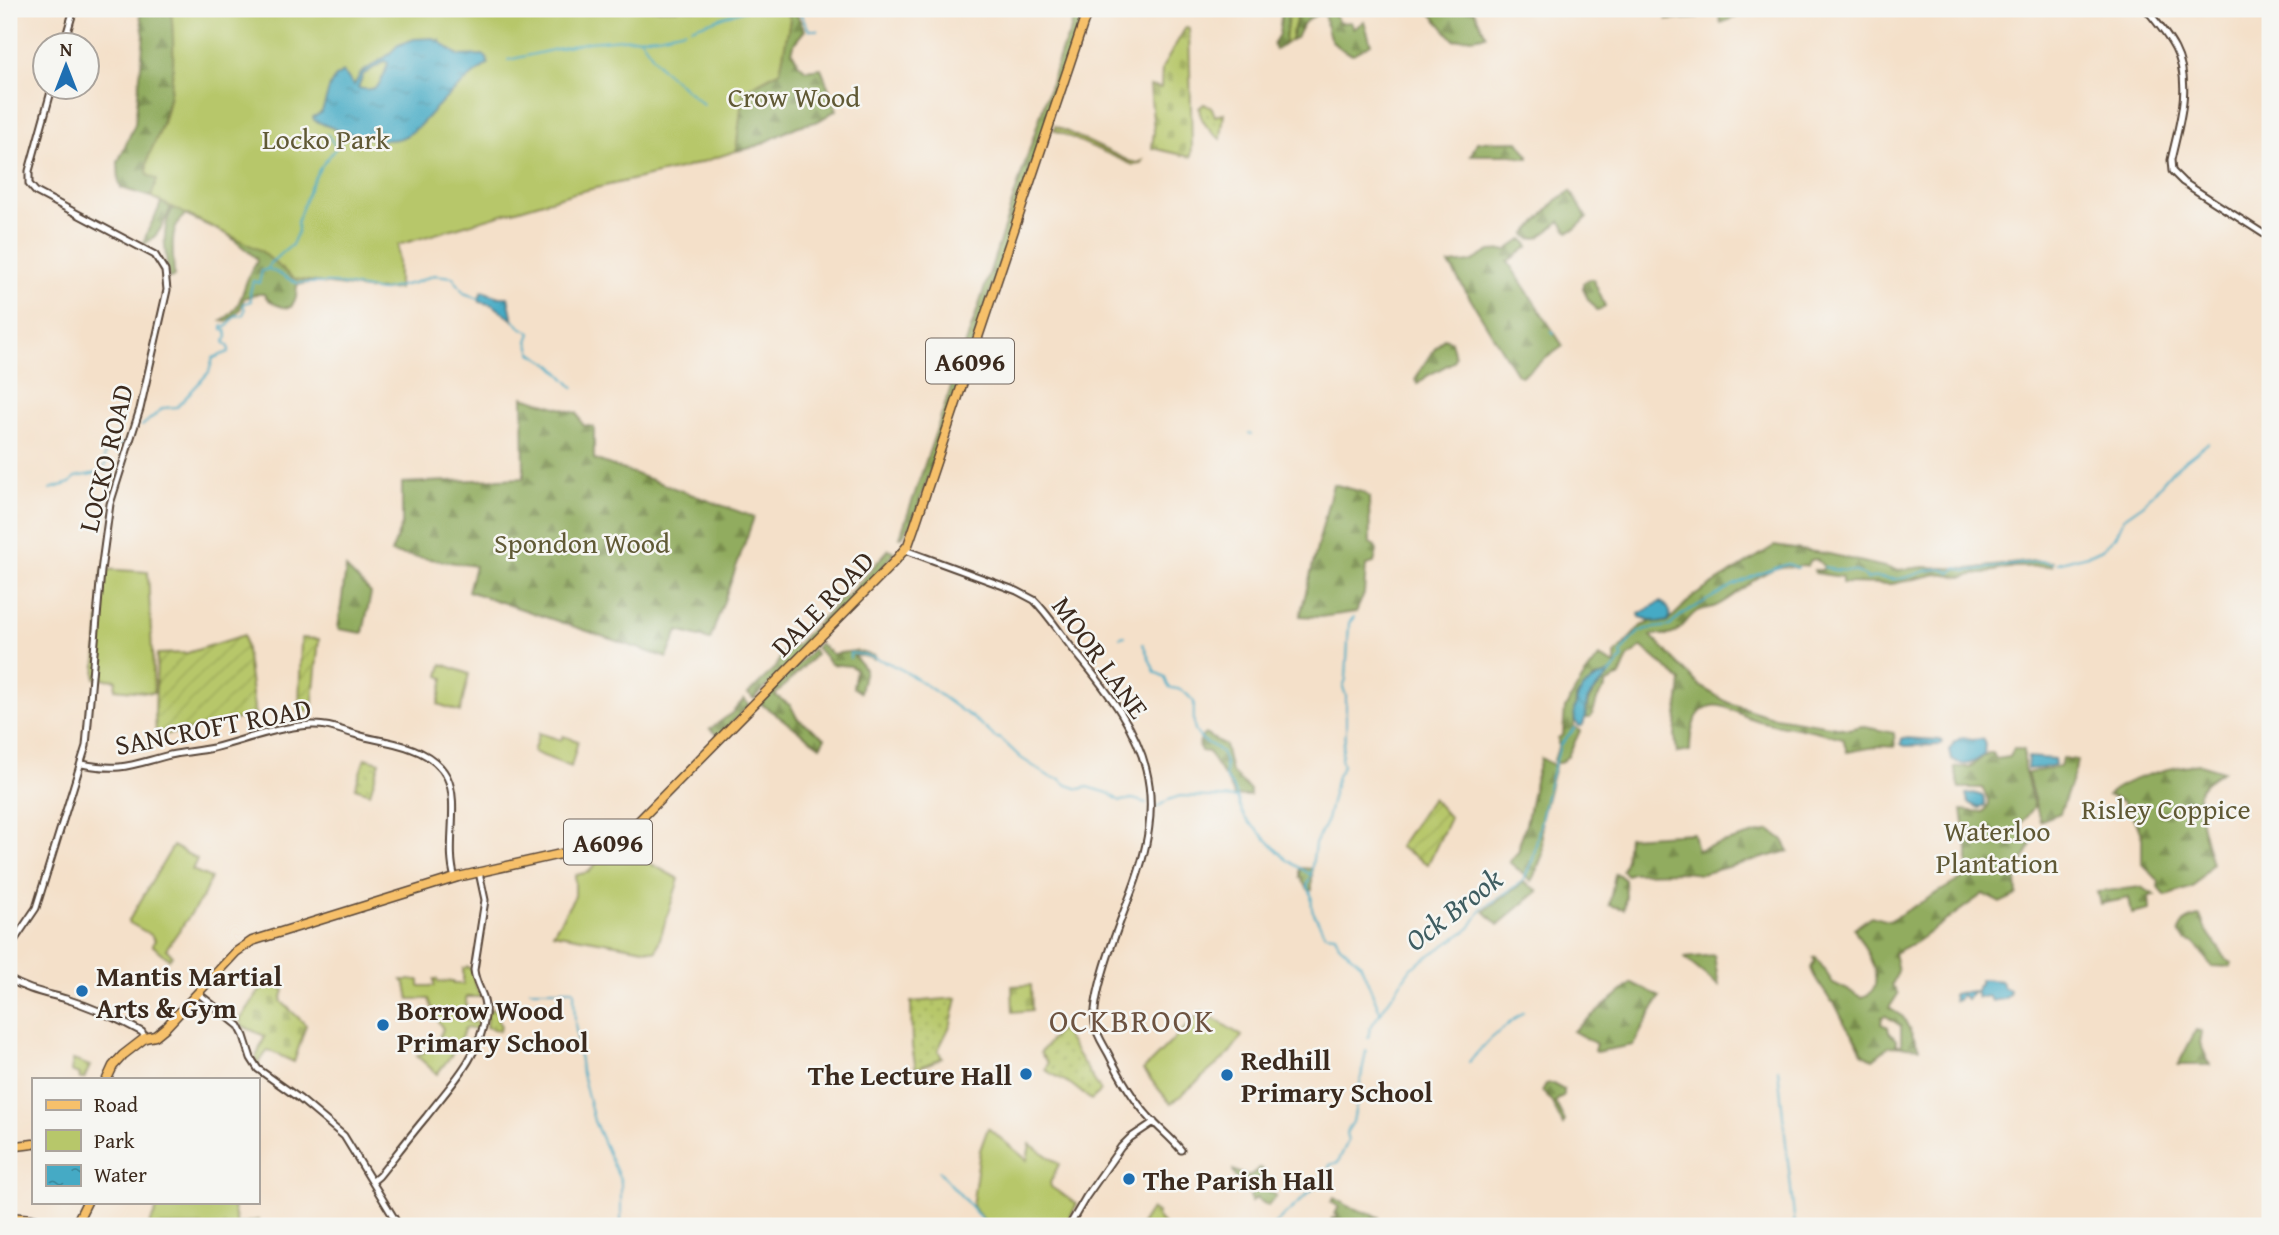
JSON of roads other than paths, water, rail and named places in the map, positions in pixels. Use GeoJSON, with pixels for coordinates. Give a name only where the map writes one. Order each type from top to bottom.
{"type":"FeatureCollection","features":[{"type":"Feature","properties":{"kind":"highway"},"geometry":{"type":"LineString","coordinates":[[9,1220],[42,1226]]}},
{"type":"Feature","properties":{"kind":"highway"},"geometry":{"type":"LineString","coordinates":[[9,1220],[32,1220],[55,1226]]}},
{"type":"Feature","properties":{"kind":"main road","name":"DALE ROAD"},"geometry":{"type":"LineString","coordinates":[[199,994],[240,948],[254,940],[478,871],[623,837],[905,550],[1088,9]]}},
{"type":"Feature","properties":{"kind":"main road","name":"A6096"},"geometry":{"type":"LineString","coordinates":[[107,1078],[120,1058],[145,1038],[158,1034],[199,994]]}},
{"type":"Feature","properties":{"kind":"main road"},"geometry":{"type":"LineString","coordinates":[[9,1147],[32,1144]]}},
{"type":"Feature","properties":{"kind":"main road"},"geometry":{"type":"LineString","coordinates":[[75,1226],[86,1204]]}},
{"type":"Feature","properties":{"kind":"street"},"geometry":{"type":"LineString","coordinates":[[67,32],[74,9]]}},
{"type":"Feature","properties":{"kind":"street"},"geometry":{"type":"LineString","coordinates":[[2146,9],[2172,44],[2183,74],[2185,93],[2171,170],[2270,238]]}},
{"type":"Feature","properties":{"kind":"street","name":"LOCKO ROAD"},"geometry":{"type":"LineString","coordinates":[[9,948],[36,908],[82,764],[88,738],[100,581],[110,504],[140,409],[164,309],[167,281],[161,262],[152,253],[50,201],[32,189],[29,184],[29,171],[48,102]]}},
{"type":"Feature","properties":{"kind":"street","name":"MOOR LANE"},"geometry":{"type":"LineString","coordinates":[[905,550],[1017,591],[1037,603],[1109,693],[1145,760],[1149,779],[1149,832],[1097,993],[1095,1026],[1131,1094],[1154,1122]]}},
{"type":"Feature","properties":{"kind":"street","name":"SANCROFT ROAD"},"geometry":{"type":"LineString","coordinates":[[82,764],[105,768],[131,766],[255,735],[311,725],[325,725],[391,742],[428,756],[448,780],[451,793],[451,863],[455,878]]}},
{"type":"Feature","properties":{"kind":"street"},"geometry":{"type":"LineString","coordinates":[[373,1181],[466,1065],[481,1035],[485,1017],[484,999],[474,970],[485,901],[478,871]]}},
{"type":"Feature","properties":{"kind":"street"},"geometry":{"type":"LineString","coordinates":[[9,979],[33,991],[65,999],[142,1031],[145,1038]]}},
{"type":"Feature","properties":{"kind":"street"},"geometry":{"type":"LineString","coordinates":[[199,994],[239,1026],[258,1069],[340,1132],[399,1226]]}},
{"type":"Feature","properties":{"kind":"street"},"geometry":{"type":"LineString","coordinates":[[1069,1226],[1091,1190],[1130,1138],[1154,1122],[1181,1150]]}},
{"type":"Feature","properties":{"kind":"water"},"geometry":{"type":"Polygon","coordinates":[[[414,39],[440,39],[440,42],[459,56],[483,55],[488,64],[437,106],[413,131],[401,138],[368,138],[314,120],[313,117],[321,113],[331,85],[338,76],[343,72],[354,85],[361,73],[387,56],[398,45],[414,39]],[[385,61],[363,75],[358,88],[376,87],[382,80],[388,63],[385,61]]]}},
{"type":"Feature","properties":{"kind":"water"},"geometry":{"type":"Polygon","coordinates":[[[482,291],[508,297],[513,320],[493,305],[480,302],[482,291]]]}},
{"type":"Feature","properties":{"kind":"water"},"geometry":{"type":"Polygon","coordinates":[[[1660,602],[1669,610],[1668,621],[1658,623],[1640,617],[1639,614],[1660,602]]]}},
{"type":"Feature","properties":{"kind":"water"},"geometry":{"type":"Polygon","coordinates":[[[1610,673],[1588,699],[1585,720],[1582,726],[1579,726],[1575,721],[1574,709],[1582,689],[1610,673]]]}},
{"type":"Feature","properties":{"kind":"water"},"geometry":{"type":"Polygon","coordinates":[[[1963,737],[1971,740],[1983,739],[1984,755],[1964,764],[1952,759],[1950,750],[1954,742],[1963,737]]]}},
{"type":"Feature","properties":{"kind":"water"},"geometry":{"type":"Polygon","coordinates":[[[1902,738],[1942,742],[1940,745],[1905,746],[1901,744],[1902,738]]]}},
{"type":"Feature","properties":{"kind":"water"},"geometry":{"type":"Polygon","coordinates":[[[2028,757],[2054,759],[2055,765],[2027,769],[2028,757]]]}},
{"type":"Feature","properties":{"kind":"water"},"geometry":{"type":"Polygon","coordinates":[[[1966,794],[1983,796],[1985,806],[1979,808],[1968,802],[1966,794]]]}},
{"type":"Feature","properties":{"kind":"water"},"geometry":{"type":"Polygon","coordinates":[[[1983,979],[2001,981],[2003,987],[2010,990],[2009,995],[2004,999],[1992,1001],[1988,996],[1978,998],[1975,992],[1967,999],[1961,995],[1954,1001],[1953,994],[1976,991],[1983,979]]]}},
{"type":"Feature","properties":{"kind":"waterway"},"geometry":{"type":"LineString","coordinates":[[691,28],[747,9]]}},
{"type":"Feature","properties":{"kind":"waterway"},"geometry":{"type":"LineString","coordinates":[[798,9],[809,30],[818,30]]}},
{"type":"Feature","properties":{"kind":"waterway"},"geometry":{"type":"LineString","coordinates":[[508,60],[588,42],[658,36],[685,30]]}},
{"type":"Feature","properties":{"kind":"waterway"},"geometry":{"type":"LineString","coordinates":[[640,38],[661,68],[704,105]]}},
{"type":"Feature","properties":{"kind":"waterway"},"geometry":{"type":"LineString","coordinates":[[327,134],[336,147]]}},
{"type":"Feature","properties":{"kind":"waterway"},"geometry":{"type":"LineString","coordinates":[[142,426],[163,408],[177,407],[209,372],[213,358],[229,352],[229,347],[224,342],[227,337],[226,330],[222,329],[222,326],[227,327],[235,316],[243,315],[243,304],[251,301],[253,281],[259,283],[262,271],[268,269],[270,263],[292,245],[310,187],[320,168],[342,140]]}},
{"type":"Feature","properties":{"kind":"waterway"},"geometry":{"type":"LineString","coordinates":[[269,269],[297,283],[331,283],[380,291],[434,275],[453,277],[464,293],[479,299]]}},
{"type":"Feature","properties":{"kind":"waterway"},"geometry":{"type":"LineString","coordinates":[[513,318],[519,326],[531,333],[528,341],[532,353],[553,366],[574,388]]}},
{"type":"Feature","properties":{"kind":"waterway"},"geometry":{"type":"LineString","coordinates":[[1551,331],[1554,334]]}},
{"type":"Feature","properties":{"kind":"waterway"},"geometry":{"type":"LineString","coordinates":[[2057,563],[2102,549],[2116,536],[2124,518],[2144,504],[2174,469],[2208,443]]}},
{"type":"Feature","properties":{"kind":"waterway"},"geometry":{"type":"LineString","coordinates":[[50,489],[70,483],[75,477],[98,473],[106,465],[104,458],[107,448],[125,444]]}},
{"type":"Feature","properties":{"kind":"waterway"},"geometry":{"type":"LineString","coordinates":[[1824,567],[1852,571],[1867,579],[1901,579],[1937,569],[1951,573],[1957,568],[1966,571],[2042,561],[2053,563]]}},
{"type":"Feature","properties":{"kind":"waterway"},"geometry":{"type":"LineString","coordinates":[[1609,675],[1623,658],[1621,654],[1626,645],[1639,632],[1670,626],[1681,615],[1761,573],[1788,564],[1798,568]]}},
{"type":"Feature","properties":{"kind":"waterway"},"geometry":{"type":"LineString","coordinates":[[1311,874],[1315,844],[1327,820],[1337,776],[1343,766],[1341,758],[1346,732],[1346,696],[1343,687],[1346,679],[1349,623],[1354,617]]}},
{"type":"Feature","properties":{"kind":"waterway"},"geometry":{"type":"LineString","coordinates":[[1120,637],[1125,636]]}},
{"type":"Feature","properties":{"kind":"waterway"},"geometry":{"type":"LineString","coordinates":[[1143,644],[1155,672],[1165,677],[1169,687],[1183,691],[1194,702],[1195,730],[1223,757],[1225,778],[1236,793],[1246,819],[1286,859],[1311,875],[1307,886],[1316,917],[1325,934],[1335,935],[1339,944],[1360,963],[1381,1014]]}},
{"type":"Feature","properties":{"kind":"waterway"},"geometry":{"type":"LineString","coordinates":[[850,658],[850,653],[866,655],[909,674],[969,715],[1021,758],[1050,777],[1079,789],[1088,787],[1108,793],[1120,801],[1133,799],[1146,803]]}},
{"type":"Feature","properties":{"kind":"waterway","name":"Ock Brook"},"geometry":{"type":"LineString","coordinates":[[1368,1038],[1370,1028],[1411,968],[1470,928],[1482,909],[1523,881],[1533,859],[1560,745],[1575,728]]}},
{"type":"Feature","properties":{"kind":"waterway"},"geometry":{"type":"LineString","coordinates":[[1152,806],[1158,807],[1180,796],[1237,798]]}},
{"type":"Feature","properties":{"kind":"waterway"},"geometry":{"type":"LineString","coordinates":[[530,990],[573,990]]}},
{"type":"Feature","properties":{"kind":"waterway"},"geometry":{"type":"LineString","coordinates":[[574,991],[581,1070],[594,1121],[621,1182],[621,1226]]}},
{"type":"Feature","properties":{"kind":"waterway"},"geometry":{"type":"LineString","coordinates":[[1469,1062],[1488,1041],[1523,1012]]}},
{"type":"Feature","properties":{"kind":"waterway","name":"Ock Brook"},"geometry":{"type":"LineString","coordinates":[[1273,1226],[1324,1179],[1330,1165],[1338,1162],[1348,1141],[1346,1133],[1353,1122],[1366,1051]]}},
{"type":"Feature","properties":{"kind":"waterway"},"geometry":{"type":"LineString","coordinates":[[1778,1069],[1795,1226]]}},
{"type":"Feature","properties":{"kind":"waterway"},"geometry":{"type":"LineString","coordinates":[[939,1171],[988,1226]]}},
{"type":"Feature","properties":{"kind":"place","name":"Mantis Martial Arts & Gym"},"geometry":{"type":"Point","coordinates":[82,991]}},
{"type":"Feature","properties":{"kind":"place","name":"Borrow Wood Primary School"},"geometry":{"type":"Point","coordinates":[383,1025]}},
{"type":"Feature","properties":{"kind":"place","name":"The Lecture Hall"},"geometry":{"type":"Point","coordinates":[1026,1074]}},
{"type":"Feature","properties":{"kind":"place","name":"Redhill Primary School"},"geometry":{"type":"Point","coordinates":[1227,1075]}},
{"type":"Feature","properties":{"kind":"place","name":"The Parish Hall"},"geometry":{"type":"Point","coordinates":[1129,1179]}},
{"type":"Feature","properties":{"kind":"district","name":"OCKBROOK"},"geometry":{"type":"Point","coordinates":[1132,1020]}},
{"type":"Feature","properties":{"kind":"park label","name":"Crow Wood"},"geometry":{"type":"Point","coordinates":[794,96]}},
{"type":"Feature","properties":{"kind":"park label","name":"Locko Park"},"geometry":{"type":"Point","coordinates":[326,138]}},
{"type":"Feature","properties":{"kind":"park label","name":"Spondon Wood"},"geometry":{"type":"Point","coordinates":[582,542]}},
{"type":"Feature","properties":{"kind":"park label","name":"Risley Coppice"},"geometry":{"type":"Point","coordinates":[2166,808]}},
{"type":"Feature","properties":{"kind":"park label","name":"Waterloo Plantation"},"geometry":{"type":"Point","coordinates":[1997,846]}}]}
